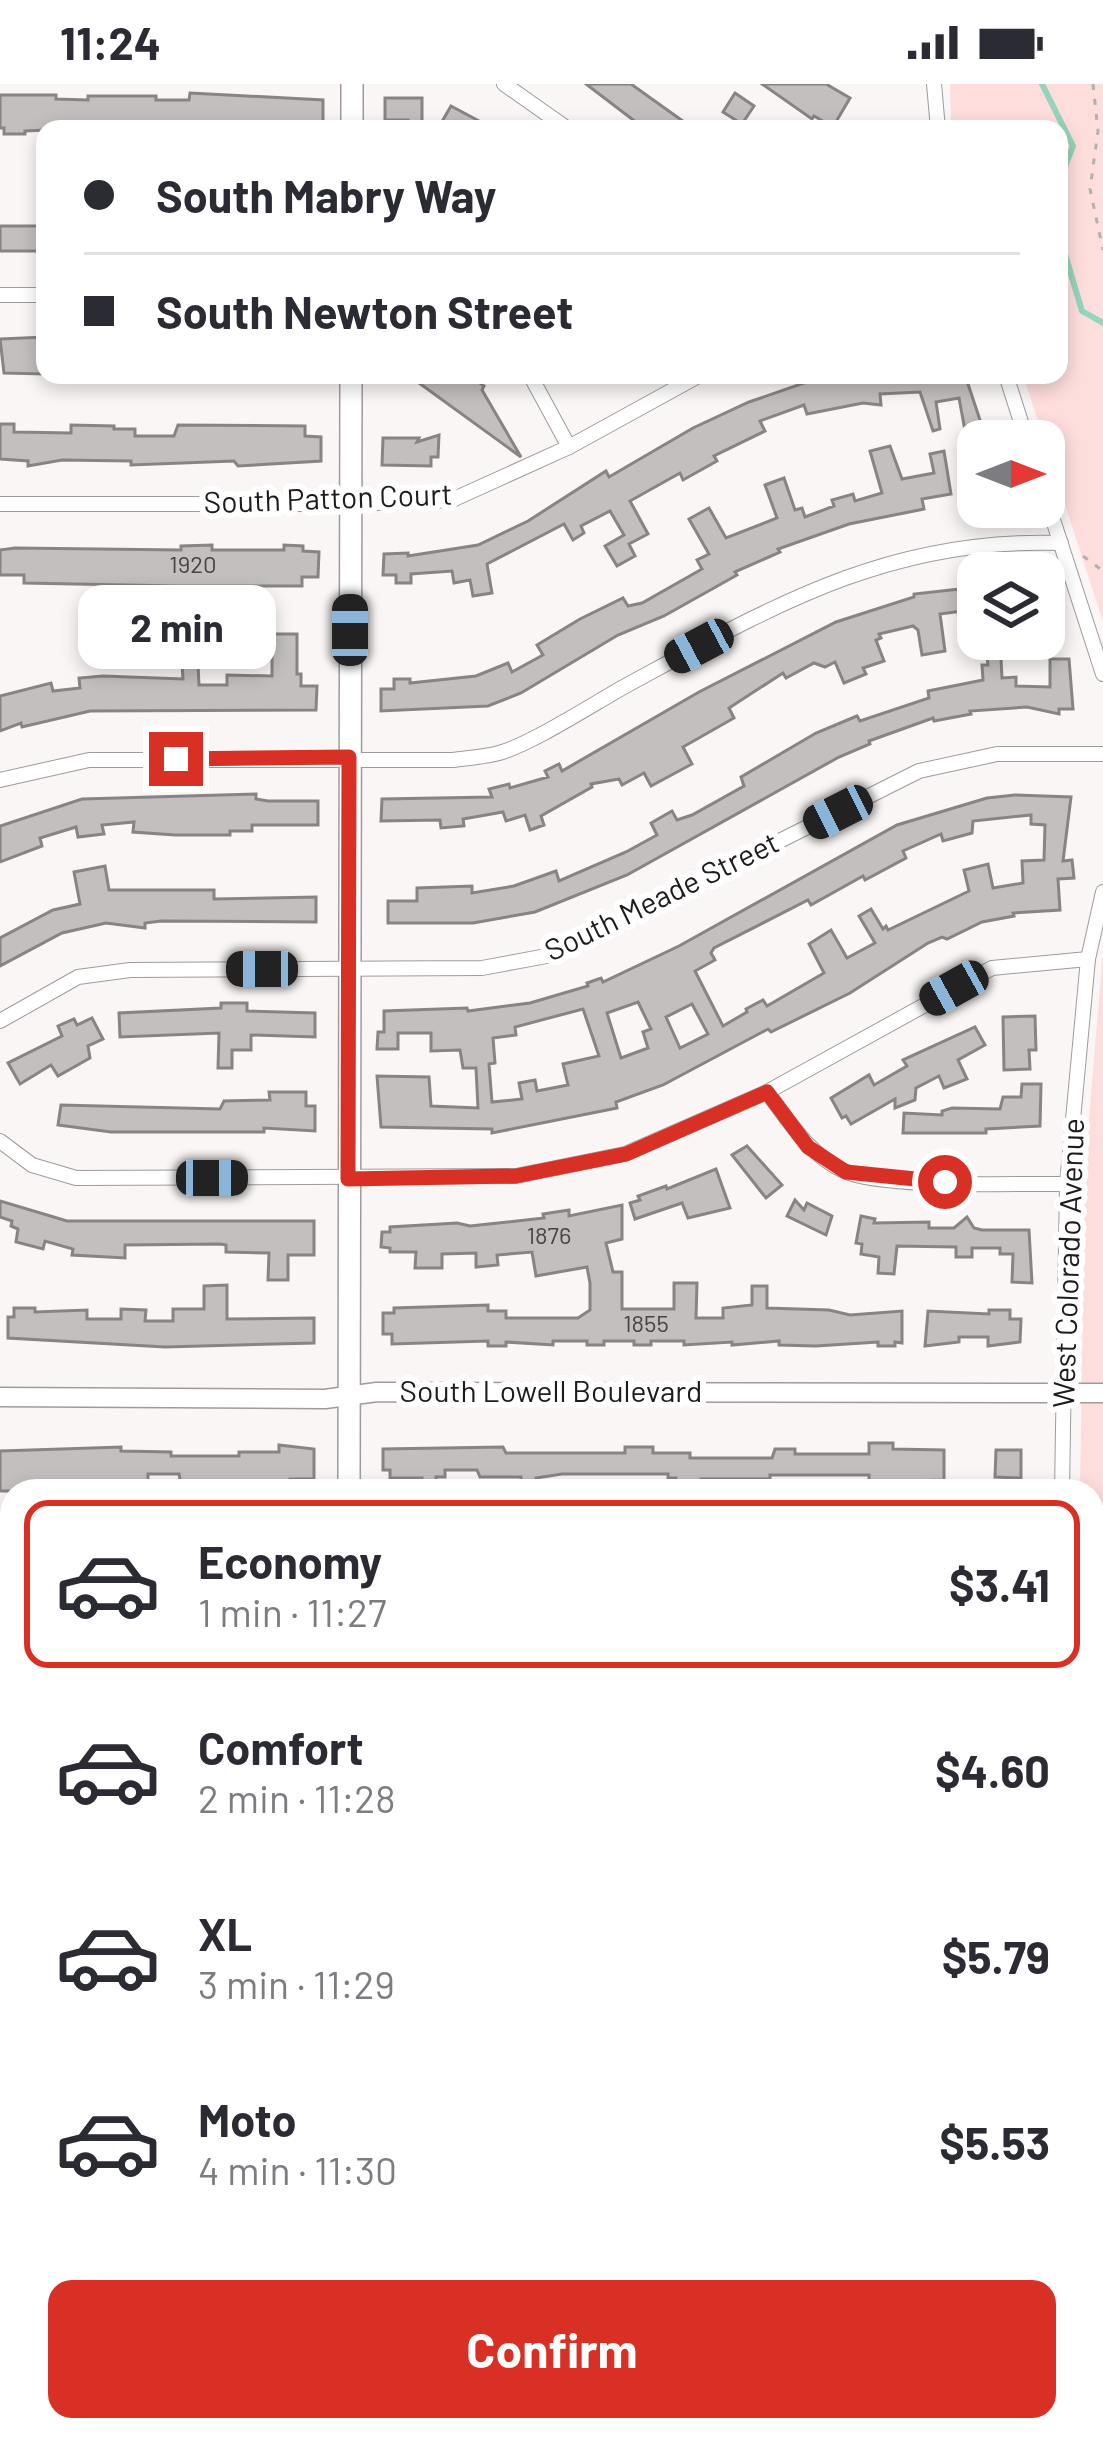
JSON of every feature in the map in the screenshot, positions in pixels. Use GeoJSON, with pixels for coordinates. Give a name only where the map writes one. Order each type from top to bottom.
{"type":"FeatureCollection","features":[{"type":"Feature","properties":{"kind":"main road"},"geometry":{"type":"LineString","coordinates":[[352,84],[352,120]]}},
{"type":"Feature","properties":{"kind":"main road"},"geometry":{"type":"LineString","coordinates":[[349,1479],[351,384]]}},
{"type":"Feature","properties":{"kind":"street"},"geometry":{"type":"LineString","coordinates":[[504,84],[555,120]]}},
{"type":"Feature","properties":{"kind":"street"},"geometry":{"type":"LineString","coordinates":[[934,84],[937,120]]}},
{"type":"Feature","properties":{"kind":"street"},"geometry":{"type":"LineString","coordinates":[[0,295],[36,295]]}},
{"type":"Feature","properties":{"kind":"street"},"geometry":{"type":"LineString","coordinates":[[535,384],[569,447]]}},
{"type":"Feature","properties":{"kind":"street","name":"South Patton Court"},"geometry":{"type":"LineString","coordinates":[[0,504],[452,500],[569,447],[684,384]]}},
{"type":"Feature","properties":{"kind":"street"},"geometry":{"type":"LineString","coordinates":[[1009,384],[1020,420]]}},
{"type":"Feature","properties":{"kind":"street"},"geometry":{"type":"LineString","coordinates":[[1055,528],[1103,674]]}},
{"type":"Feature","properties":{"kind":"street"},"geometry":{"type":"LineString","coordinates":[[0,780],[89,760],[453,760],[502,752],[830,581],[949,550],[1008,541],[1060,543]]}},
{"type":"Feature","properties":{"kind":"street","name":"South Meade Street"},"geometry":{"type":"LineString","coordinates":[[0,1021],[78,977],[130,970],[482,968],[552,955],[920,771],[997,754],[1103,754]]}},
{"type":"Feature","properties":{"kind":"street","name":"West Colorado Avenue"},"geometry":{"type":"LineString","coordinates":[[1062,1479],[1066,1184],[1088,959],[1103,892]]}},
{"type":"Feature","properties":{"kind":"street"},"geometry":{"type":"LineString","coordinates":[[0,1141],[32,1166],[76,1178],[516,1176],[626,1154],[767,1092],[992,968],[1088,959]]}},
{"type":"Feature","properties":{"kind":"street"},"geometry":{"type":"LineString","coordinates":[[767,1092],[808,1147],[846,1172],[904,1181],[1066,1184]]}},
{"type":"Feature","properties":{"kind":"street","name":"South Lowell Boulevard"},"geometry":{"type":"LineString","coordinates":[[0,1397],[325,1399],[377,1392],[1103,1393]]}},
{"type":"Feature","properties":{"kind":"path"},"geometry":{"type":"LineString","coordinates":[[1093,84],[1098,131],[1090,189],[1103,250]]}},
{"type":"Feature","properties":{"kind":"shaded area"},"geometry":{"type":"Polygon","coordinates":[[[950,84],[1103,84],[1103,622],[1065,505],[1065,420],[1038,420],[1026,384],[1068,384],[1068,120],[951,120],[950,84]]]}},
{"type":"Feature","properties":{"kind":"shaded area"},"geometry":{"type":"Polygon","coordinates":[[[1103,951],[1103,1479],[1080,1479],[1085,1166],[1103,951]]]}},
{"type":"Feature","properties":{"kind":"building"},"geometry":{"type":"Polygon","coordinates":[[[586,84],[631,84],[681,120],[633,120],[586,84]]]}},
{"type":"Feature","properties":{"kind":"building"},"geometry":{"type":"Polygon","coordinates":[[[762,84],[826,84],[850,98],[837,120],[812,119],[762,84]]]}},
{"type":"Feature","properties":{"kind":"building"},"geometry":{"type":"Polygon","coordinates":[[[190,93],[323,100],[323,120],[36,120],[36,131],[25,134],[4,134],[0,128],[0,95],[189,100],[190,93]]]}},
{"type":"Feature","properties":{"kind":"building"},"geometry":{"type":"Polygon","coordinates":[[[735,93],[754,106],[745,120],[723,112],[735,93]]]}},
{"type":"Feature","properties":{"kind":"building"},"geometry":{"type":"Polygon","coordinates":[[[385,98],[422,98],[422,120],[385,120],[385,98]]]}},
{"type":"Feature","properties":{"kind":"building"},"geometry":{"type":"Polygon","coordinates":[[[451,106],[477,120],[443,120],[451,106]]]}},
{"type":"Feature","properties":{"kind":"building"},"geometry":{"type":"Polygon","coordinates":[[[0,226],[36,226],[36,251],[0,251],[0,226]]]}},
{"type":"Feature","properties":{"kind":"building"},"geometry":{"type":"Polygon","coordinates":[[[36,337],[36,374],[4,373],[0,339],[36,337]]]}},
{"type":"Feature","properties":{"kind":"building"},"geometry":{"type":"Polygon","coordinates":[[[420,384],[481,384],[521,457],[420,384]]]}},
{"type":"Feature","properties":{"kind":"building"},"geometry":{"type":"Polygon","coordinates":[[[801,384],[968,384],[980,420],[963,420],[959,398],[936,402],[940,429],[933,431],[920,392],[880,394],[881,405],[863,403],[807,414],[804,405],[760,421],[765,431],[714,456],[717,461],[683,480],[680,473],[630,501],[648,534],[629,544],[635,556],[617,566],[605,546],[624,535],[610,511],[581,526],[584,533],[573,540],[564,524],[487,564],[492,593],[473,596],[470,580],[454,583],[452,571],[411,574],[411,583],[396,583],[396,575],[383,575],[384,554],[408,556],[478,545],[528,521],[606,471],[609,477],[693,428],[801,384]]]}},
{"type":"Feature","properties":{"kind":"building"},"geometry":{"type":"Polygon","coordinates":[[[0,424],[14,424],[14,432],[71,433],[71,425],[114,426],[135,429],[135,436],[174,436],[178,425],[305,426],[305,436],[321,437],[321,461],[238,466],[234,461],[131,465],[131,461],[62,460],[28,466],[28,461],[0,459],[0,424]]]}},
{"type":"Feature","properties":{"kind":"building"},"geometry":{"type":"Polygon","coordinates":[[[439,435],[438,457],[431,457],[431,466],[382,465],[383,438],[419,438],[417,442],[439,435]]]}},
{"type":"Feature","properties":{"kind":"building"},"geometry":{"type":"Polygon","coordinates":[[[890,446],[902,479],[934,473],[930,454],[944,451],[951,494],[922,499],[924,509],[849,524],[778,549],[780,552],[735,572],[737,575],[664,616],[618,635],[521,693],[488,706],[381,711],[381,689],[394,689],[394,679],[410,679],[410,683],[476,676],[508,663],[512,672],[543,655],[537,645],[580,619],[623,598],[628,606],[642,603],[702,569],[697,560],[709,554],[689,519],[709,508],[726,538],[777,518],[765,485],[784,478],[795,510],[802,508],[805,517],[834,506],[832,500],[853,494],[855,501],[882,493],[870,451],[890,446]]]}},
{"type":"Feature","properties":{"kind":"building"},"geometry":{"type":"Polygon","coordinates":[[[212,545],[212,550],[303,546],[303,551],[319,552],[318,577],[302,577],[302,586],[178,586],[24,583],[24,575],[0,575],[0,550],[181,550],[181,546],[212,545]]]}},
{"type":"Feature","properties":{"kind":"building"},"geometry":{"type":"Polygon","coordinates":[[[957,589],[957,612],[940,614],[945,651],[922,655],[913,626],[879,634],[876,640],[884,661],[863,668],[866,674],[844,683],[835,662],[825,667],[814,663],[786,678],[783,673],[729,708],[734,718],[683,747],[692,764],[651,786],[644,773],[622,785],[619,779],[591,784],[541,816],[544,825],[530,830],[525,815],[506,821],[503,812],[463,819],[464,826],[441,828],[440,820],[381,821],[382,799],[492,797],[489,789],[548,777],[545,771],[559,764],[562,771],[699,692],[836,622],[914,594],[957,589]]]}},
{"type":"Feature","properties":{"kind":"building"},"geometry":{"type":"Polygon","coordinates":[[[272,634],[297,634],[297,674],[301,674],[301,686],[317,686],[316,710],[90,711],[0,731],[0,696],[51,683],[53,691],[80,688],[79,678],[183,679],[182,664],[198,664],[199,685],[227,685],[227,675],[272,676],[272,634]]]}},
{"type":"Feature","properties":{"kind":"building"},"geometry":{"type":"Polygon","coordinates":[[[1069,659],[1073,709],[1059,709],[1059,714],[1027,707],[970,711],[933,718],[869,741],[627,875],[535,912],[473,923],[388,923],[388,901],[417,901],[417,888],[472,886],[472,893],[514,886],[556,871],[559,881],[657,835],[651,823],[672,811],[677,820],[692,815],[744,786],[741,777],[816,733],[857,716],[860,721],[929,698],[928,691],[983,680],[982,665],[988,665],[987,660],[1001,660],[1002,678],[1016,677],[1016,686],[1050,687],[1050,660],[1069,659]]]}},
{"type":"Feature","properties":{"kind":"building"},"geometry":{"type":"Polygon","coordinates":[[[256,794],[256,799],[268,801],[318,801],[318,825],[252,825],[252,831],[230,831],[230,835],[175,835],[133,832],[134,822],[102,825],[104,834],[78,837],[76,827],[40,838],[42,846],[0,862],[0,826],[82,799],[256,794]]]}},
{"type":"Feature","properties":{"kind":"building"},"geometry":{"type":"Polygon","coordinates":[[[1071,797],[1063,861],[1072,860],[1074,878],[1058,879],[1060,910],[1013,913],[928,943],[850,993],[771,1032],[768,1029],[663,1085],[616,1102],[617,1108],[492,1133],[492,1129],[381,1127],[377,1076],[429,1077],[431,1106],[478,1108],[476,1068],[463,1068],[460,1050],[431,1051],[431,1033],[398,1033],[398,1049],[377,1049],[378,1032],[384,1032],[384,1011],[468,1011],[530,1003],[601,978],[603,982],[679,946],[897,825],[987,798],[1071,797]],[[1031,815],[973,821],[972,833],[943,841],[941,834],[903,851],[906,858],[865,880],[863,876],[811,905],[808,900],[714,948],[715,960],[695,971],[723,1026],[763,1000],[767,1006],[824,973],[809,944],[831,930],[847,958],[875,943],[859,916],[871,909],[888,930],[969,891],[964,870],[988,864],[993,888],[1023,883],[1022,861],[1044,860],[1045,825],[1031,824],[1031,815]],[[638,1002],[607,1013],[621,1058],[648,1048],[643,1032],[651,1029],[638,1002]],[[692,1004],[666,1017],[680,1048],[708,1034],[692,1004]],[[583,1009],[515,1027],[516,1035],[493,1038],[492,1102],[522,1099],[519,1083],[535,1080],[537,1091],[568,1085],[563,1064],[599,1056],[583,1009]]]}},
{"type":"Feature","properties":{"kind":"building"},"geometry":{"type":"Polygon","coordinates":[[[105,866],[109,890],[214,890],[214,899],[316,897],[316,922],[161,921],[145,923],[145,928],[106,923],[62,933],[0,966],[0,938],[53,910],[80,904],[74,872],[105,866]]]}},
{"type":"Feature","properties":{"kind":"building"},"geometry":{"type":"Polygon","coordinates":[[[221,1003],[247,1003],[247,1011],[315,1013],[315,1037],[251,1035],[251,1050],[232,1050],[232,1068],[218,1068],[219,1033],[120,1037],[119,1013],[221,1008],[221,1003]]]}},
{"type":"Feature","properties":{"kind":"building"},"geometry":{"type":"Polygon","coordinates":[[[1035,1016],[1036,1050],[1029,1050],[1030,1069],[1004,1070],[1003,1017],[1035,1016]]]}},
{"type":"Feature","properties":{"kind":"building"},"geometry":{"type":"Polygon","coordinates":[[[92,1018],[103,1039],[88,1046],[90,1058],[58,1076],[51,1065],[20,1084],[8,1063],[62,1036],[58,1026],[92,1018]]]}},
{"type":"Feature","properties":{"kind":"building"},"geometry":{"type":"Polygon","coordinates":[[[975,1027],[985,1045],[958,1060],[967,1079],[944,1088],[939,1076],[916,1088],[915,1100],[895,1108],[895,1099],[851,1124],[846,1116],[842,1118],[831,1098],[869,1075],[874,1085],[907,1066],[903,1060],[975,1027]]]}},
{"type":"Feature","properties":{"kind":"building"},"geometry":{"type":"Polygon","coordinates":[[[1022,1084],[1041,1084],[1040,1126],[986,1129],[986,1133],[903,1133],[904,1113],[1000,1109],[1003,1097],[1021,1097],[1022,1084]]]}},
{"type":"Feature","properties":{"kind":"building"},"geometry":{"type":"Polygon","coordinates":[[[269,1092],[306,1092],[306,1106],[315,1106],[315,1131],[111,1132],[58,1125],[61,1105],[220,1109],[224,1101],[270,1100],[269,1092]]]}},
{"type":"Feature","properties":{"kind":"building"},"geometry":{"type":"Polygon","coordinates":[[[747,1146],[782,1185],[766,1198],[732,1155],[747,1146]]]}},
{"type":"Feature","properties":{"kind":"building"},"geometry":{"type":"Polygon","coordinates":[[[716,1169],[730,1208],[688,1218],[682,1203],[635,1219],[630,1203],[640,1200],[638,1196],[716,1169]]]}},
{"type":"Feature","properties":{"kind":"building"},"geometry":{"type":"Polygon","coordinates":[[[795,1200],[804,1210],[807,1203],[832,1216],[826,1235],[787,1216],[795,1200]]]}},
{"type":"Feature","properties":{"kind":"building"},"geometry":{"type":"Polygon","coordinates":[[[0,1201],[67,1221],[314,1221],[314,1255],[288,1255],[288,1280],[268,1280],[269,1253],[226,1252],[226,1245],[220,1244],[125,1245],[125,1258],[72,1255],[73,1249],[45,1241],[43,1249],[16,1242],[18,1229],[0,1217],[0,1201]]]}},
{"type":"Feature","properties":{"kind":"building"},"geometry":{"type":"Polygon","coordinates":[[[622,1205],[622,1239],[606,1243],[613,1272],[622,1272],[622,1309],[674,1309],[674,1283],[697,1283],[696,1318],[723,1318],[723,1308],[752,1305],[752,1286],[767,1286],[767,1308],[850,1315],[902,1311],[902,1343],[684,1345],[684,1341],[651,1341],[651,1345],[634,1345],[634,1341],[604,1341],[604,1345],[587,1345],[587,1341],[553,1341],[553,1345],[506,1342],[506,1346],[488,1346],[488,1341],[392,1344],[392,1334],[383,1334],[383,1313],[394,1313],[394,1308],[488,1305],[488,1311],[506,1311],[506,1318],[578,1318],[590,1310],[587,1267],[536,1276],[532,1252],[497,1255],[498,1265],[476,1267],[476,1253],[442,1254],[442,1268],[415,1268],[416,1252],[390,1252],[381,1247],[382,1232],[390,1232],[390,1227],[470,1226],[544,1218],[543,1214],[569,1210],[569,1216],[622,1205]]]}},
{"type":"Feature","properties":{"kind":"building"},"geometry":{"type":"Polygon","coordinates":[[[861,1216],[875,1219],[874,1223],[929,1222],[929,1228],[954,1228],[967,1217],[974,1228],[982,1230],[1029,1230],[1032,1283],[1012,1282],[1013,1254],[1000,1254],[1000,1248],[972,1248],[972,1257],[956,1257],[956,1247],[897,1246],[894,1274],[878,1273],[879,1257],[861,1254],[862,1244],[856,1243],[861,1216]]]}},
{"type":"Feature","properties":{"kind":"building"},"geometry":{"type":"Polygon","coordinates":[[[227,1285],[227,1319],[314,1318],[314,1343],[165,1347],[8,1338],[8,1317],[14,1317],[14,1308],[87,1310],[87,1319],[121,1319],[121,1309],[146,1310],[145,1321],[173,1321],[173,1309],[204,1309],[204,1286],[227,1285]]]}},
{"type":"Feature","properties":{"kind":"building"},"geometry":{"type":"Polygon","coordinates":[[[989,1310],[1010,1310],[1010,1319],[1021,1319],[1020,1342],[988,1346],[988,1337],[959,1337],[959,1342],[925,1346],[928,1311],[989,1314],[989,1310]]]}},
{"type":"Feature","properties":{"kind":"building"},"geometry":{"type":"Polygon","coordinates":[[[869,1443],[893,1443],[893,1449],[944,1450],[944,1479],[562,1474],[521,1479],[480,1477],[477,1470],[445,1470],[445,1477],[422,1479],[390,1478],[390,1470],[383,1470],[383,1449],[503,1447],[506,1453],[625,1453],[625,1447],[653,1447],[653,1453],[690,1453],[690,1458],[772,1458],[775,1449],[795,1449],[795,1454],[869,1454],[869,1443]]]}},
{"type":"Feature","properties":{"kind":"building"},"geometry":{"type":"Polygon","coordinates":[[[279,1445],[314,1449],[314,1479],[180,1479],[179,1474],[148,1474],[148,1479],[0,1479],[0,1451],[121,1447],[121,1451],[171,1452],[171,1456],[279,1452],[279,1445]]]}},
{"type":"Feature","properties":{"kind":"building"},"geometry":{"type":"Polygon","coordinates":[[[996,1450],[1021,1450],[1021,1478],[995,1477],[996,1450]]]}},
{"type":"Feature","properties":{"kind":"waterway"},"geometry":{"type":"LineString","coordinates":[[1042,84],[1060,120]]}},
{"type":"Feature","properties":{"kind":"waterway"},"geometry":{"type":"LineString","coordinates":[[1068,136],[1073,146],[1068,159]]}},
{"type":"Feature","properties":{"kind":"waterway"},"geometry":{"type":"LineString","coordinates":[[1068,264],[1082,311],[1103,323]]}},
{"type":"Feature","properties":{"kind":"route"},"geometry":{"type":"LineString","coordinates":[[176,759],[349,757],[348,1179],[516,1176],[626,1154],[767,1092],[808,1147],[846,1172],[945,1182]]}}]}
